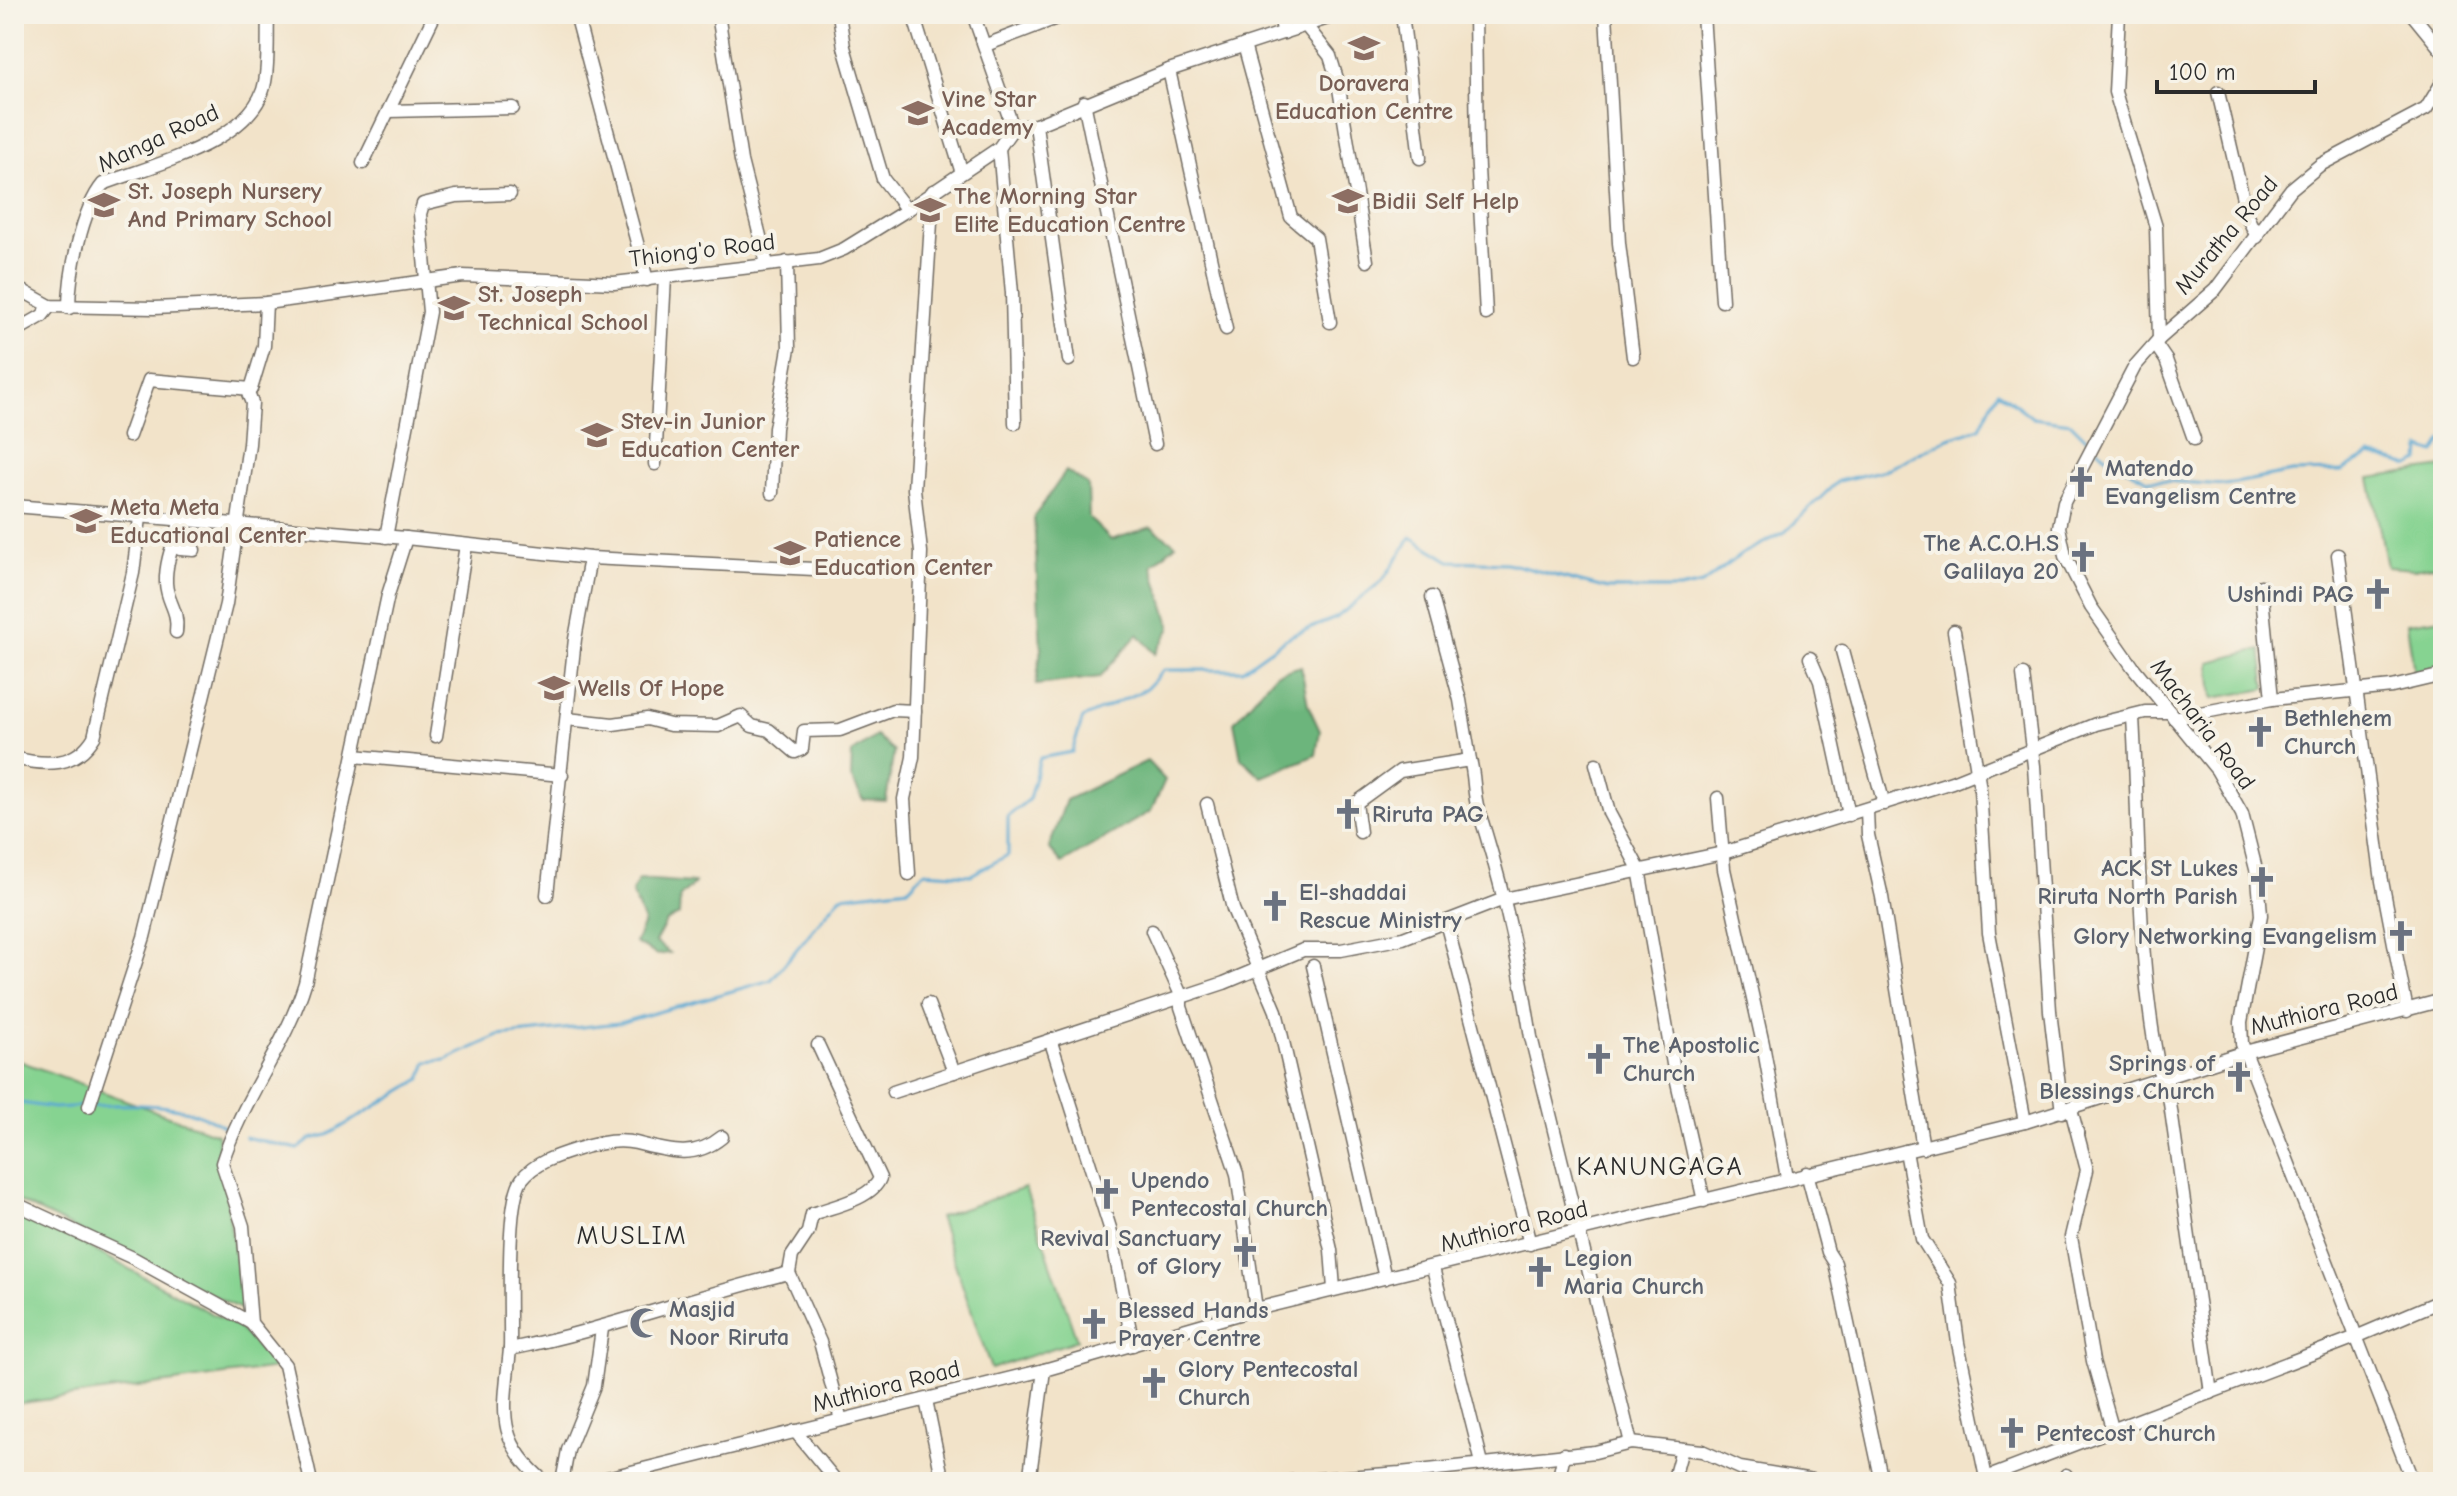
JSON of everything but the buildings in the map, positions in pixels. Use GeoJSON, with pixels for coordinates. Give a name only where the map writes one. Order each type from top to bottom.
{"type":"FeatureCollection","features":[{"type":"Feature","properties":{"kind":"street","name":"Manga Road"},"geometry":{"type":"LineString","coordinates":[[69,308],[76,260],[92,197],[103,184],[223,136],[244,121],[255,108],[265,83],[268,14]]}},
{"type":"Feature","properties":{"kind":"street"},"geometry":{"type":"LineString","coordinates":[[363,163],[435,14]]}},
{"type":"Feature","properties":{"kind":"street"},"geometry":{"type":"LineString","coordinates":[[576,14],[647,280]]}},
{"type":"Feature","properties":{"kind":"street"},"geometry":{"type":"LineString","coordinates":[[718,14],[741,161],[767,264]]}},
{"type":"Feature","properties":{"kind":"street"},"geometry":{"type":"LineString","coordinates":[[839,14],[852,77],[883,179],[907,210]]}},
{"type":"Feature","properties":{"kind":"street"},"geometry":{"type":"LineString","coordinates":[[913,14],[961,170]]}},
{"type":"Feature","properties":{"kind":"street"},"geometry":{"type":"LineString","coordinates":[[973,14],[1013,128],[1036,125],[1084,102],[1169,70],[1340,14]]}},
{"type":"Feature","properties":{"kind":"street"},"geometry":{"type":"LineString","coordinates":[[986,45],[1067,14]]}},
{"type":"Feature","properties":{"kind":"street"},"geometry":{"type":"LineString","coordinates":[[1279,14],[1284,33]]}},
{"type":"Feature","properties":{"kind":"street"},"geometry":{"type":"LineString","coordinates":[[1402,14],[1420,158]]}},
{"type":"Feature","properties":{"kind":"street"},"geometry":{"type":"LineString","coordinates":[[1475,14],[1477,150],[1486,314]]}},
{"type":"Feature","properties":{"kind":"street"},"geometry":{"type":"LineString","coordinates":[[1606,14],[1619,243],[1633,357]]}},
{"type":"Feature","properties":{"kind":"street"},"geometry":{"type":"LineString","coordinates":[[1703,14],[1722,301]]}},
{"type":"Feature","properties":{"kind":"street"},"geometry":{"type":"LineString","coordinates":[[2119,14],[2115,92],[2156,227],[2157,341],[2194,439]]}},
{"type":"Feature","properties":{"kind":"street"},"geometry":{"type":"LineString","coordinates":[[2412,14],[2443,52]]}},
{"type":"Feature","properties":{"kind":"street"},"geometry":{"type":"LineString","coordinates":[[1307,27],[1330,56],[1338,82],[1367,261]]}},
{"type":"Feature","properties":{"kind":"street"},"geometry":{"type":"LineString","coordinates":[[1244,45],[1291,217],[1316,238],[1330,322]]}},
{"type":"Feature","properties":{"kind":"street"},"geometry":{"type":"LineString","coordinates":[[1169,70],[1226,329]]}},
{"type":"Feature","properties":{"kind":"street","name":"Muratha Road"},"geometry":{"type":"LineString","coordinates":[[2157,341],[2215,290],[2301,181],[2349,148],[2426,109],[2443,81]]}},
{"type":"Feature","properties":{"kind":"street"},"geometry":{"type":"LineString","coordinates":[[2218,92],[2247,216],[2257,237]]}},
{"type":"Feature","properties":{"kind":"street"},"geometry":{"type":"LineString","coordinates":[[1084,102],[1155,444]]}},
{"type":"Feature","properties":{"kind":"street"},"geometry":{"type":"LineString","coordinates":[[389,111],[513,108]]}},
{"type":"Feature","properties":{"kind":"street"},"geometry":{"type":"LineString","coordinates":[[1036,125],[1069,360]]}},
{"type":"Feature","properties":{"kind":"street","name":"Thiong'o Road"},"geometry":{"type":"LineString","coordinates":[[14,286],[50,306],[69,308],[266,303],[463,276],[614,283],[819,259],[844,249],[999,148],[1013,128]]}},
{"type":"Feature","properties":{"kind":"street"},"geometry":{"type":"LineString","coordinates":[[999,148],[1012,293],[1015,423]]}},
{"type":"Feature","properties":{"kind":"street"},"geometry":{"type":"LineString","coordinates":[[909,874],[904,799],[913,757],[921,552],[914,489],[933,191]]}},
{"type":"Feature","properties":{"kind":"street"},"geometry":{"type":"LineString","coordinates":[[386,537],[424,347],[428,280],[420,214],[423,204],[456,196],[510,194]]}},
{"type":"Feature","properties":{"kind":"street"},"geometry":{"type":"LineString","coordinates":[[772,493],[775,428],[789,348],[787,262]]}},
{"type":"Feature","properties":{"kind":"street"},"geometry":{"type":"LineString","coordinates":[[655,464],[665,277]]}},
{"type":"Feature","properties":{"kind":"street"},"geometry":{"type":"LineString","coordinates":[[129,436],[149,380],[247,391],[256,383],[266,303]]}},
{"type":"Feature","properties":{"kind":"street"},"geometry":{"type":"LineString","coordinates":[[14,332],[42,316],[50,306]]}},
{"type":"Feature","properties":{"kind":"street","name":"Macharia Road"},"geometry":{"type":"LineString","coordinates":[[2157,341],[2135,366],[2107,414],[2101,437],[2083,462],[2064,502],[2059,527],[2065,556],[2114,641],[2217,770],[2242,814],[2258,877],[2259,937],[2241,1022],[2245,1052],[2413,1482]]}},
{"type":"Feature","properties":{"kind":"street"},"geometry":{"type":"LineString","coordinates":[[89,1106],[144,937],[221,626],[239,526],[252,403],[247,391]]}},
{"type":"Feature","properties":{"kind":"street"},"geometry":{"type":"LineString","coordinates":[[14,506],[406,538],[590,558],[834,570]]}},
{"type":"Feature","properties":{"kind":"street"},"geometry":{"type":"LineString","coordinates":[[14,758],[30,762],[70,762],[81,756],[94,737],[133,573],[140,518]]}},
{"type":"Feature","properties":{"kind":"street"},"geometry":{"type":"LineString","coordinates":[[176,632],[177,612],[166,585],[168,561],[181,521]]}},
{"type":"Feature","properties":{"kind":"street"},"geometry":{"type":"LineString","coordinates":[[175,538],[180,549],[194,550]]}},
{"type":"Feature","properties":{"kind":"street"},"geometry":{"type":"LineString","coordinates":[[251,1323],[243,1226],[222,1163],[258,1080],[294,1019],[322,912],[388,595],[406,538]]}},
{"type":"Feature","properties":{"kind":"street"},"geometry":{"type":"LineString","coordinates":[[436,736],[466,545]]}},
{"type":"Feature","properties":{"kind":"street"},"geometry":{"type":"LineString","coordinates":[[2338,555],[2382,881],[2407,1011]]}},
{"type":"Feature","properties":{"kind":"street"},"geometry":{"type":"LineString","coordinates":[[547,895],[575,639],[590,558]]}},
{"type":"Feature","properties":{"kind":"street"},"geometry":{"type":"LineString","coordinates":[[2261,586],[2272,699]]}},
{"type":"Feature","properties":{"kind":"street"},"geometry":{"type":"LineString","coordinates":[[1432,597],[1460,700],[1477,806],[1504,899],[1531,1037],[1631,1443]]}},
{"type":"Feature","properties":{"kind":"street"},"geometry":{"type":"LineString","coordinates":[[1954,631],[1978,773],[1989,933],[2025,1122]]}},
{"type":"Feature","properties":{"kind":"street"},"geometry":{"type":"LineString","coordinates":[[1842,651],[1884,804]]}},
{"type":"Feature","properties":{"kind":"street"},"geometry":{"type":"LineString","coordinates":[[1810,658],[1820,681],[1849,815]]}},
{"type":"Feature","properties":{"kind":"street"},"geometry":{"type":"LineString","coordinates":[[2023,675],[2033,753],[2050,1011],[2066,1111],[2087,1170],[2071,1237],[2093,1361],[2112,1428]]}},
{"type":"Feature","properties":{"kind":"street"},"geometry":{"type":"LineString","coordinates":[[893,1092],[1051,1042],[1257,970],[1303,950],[1367,946],[1446,922],[1478,906],[1504,899],[1723,853],[1978,773],[2033,753],[2096,724],[2145,712],[2172,715],[2272,699],[2392,687],[2443,675]]}},
{"type":"Feature","properties":{"kind":"street"},"geometry":{"type":"LineString","coordinates":[[567,719],[613,724],[647,719],[670,725],[718,726],[741,716],[752,726],[769,730],[795,752],[802,749],[804,731],[840,730],[893,710],[915,711]]}},
{"type":"Feature","properties":{"kind":"street"},"geometry":{"type":"LineString","coordinates":[[2133,717],[2148,1019],[2163,1077],[2211,1393]]}},
{"type":"Feature","properties":{"kind":"street"},"geometry":{"type":"LineString","coordinates":[[354,756],[562,775]]}},
{"type":"Feature","properties":{"kind":"street"},"geometry":{"type":"LineString","coordinates":[[1360,832],[1356,803],[1376,786],[1400,771],[1470,760]]}},
{"type":"Feature","properties":{"kind":"street"},"geometry":{"type":"LineString","coordinates":[[1596,764],[1609,813],[1639,869],[1673,1064],[1704,1201]]}},
{"type":"Feature","properties":{"kind":"street"},"geometry":{"type":"LineString","coordinates":[[1718,798],[1723,853],[1787,1178]]}},
{"type":"Feature","properties":{"kind":"street"},"geometry":{"type":"LineString","coordinates":[[1207,804],[1233,909],[1276,1011],[1331,1250],[1334,1289]]}},
{"type":"Feature","properties":{"kind":"street"},"geometry":{"type":"LineString","coordinates":[[1867,810],[1868,835],[1882,897],[1923,1148]]}},
{"type":"Feature","properties":{"kind":"street"},"geometry":{"type":"LineString","coordinates":[[1446,922],[1530,1244]]}},
{"type":"Feature","properties":{"kind":"street"},"geometry":{"type":"LineString","coordinates":[[1152,931],[1181,995],[1181,1007],[1237,1174],[1256,1309]]}},
{"type":"Feature","properties":{"kind":"street"},"geometry":{"type":"LineString","coordinates":[[1313,966],[1385,1278]]}},
{"type":"Feature","properties":{"kind":"street","name":"Muthiora Road"},"geometry":{"type":"LineString","coordinates":[[591,1482],[1044,1370],[1334,1289],[1433,1268],[1807,1173],[2025,1122],[2245,1052],[2443,1000]]}},
{"type":"Feature","properties":{"kind":"street"},"geometry":{"type":"LineString","coordinates":[[928,1004],[954,1072]]}},
{"type":"Feature","properties":{"kind":"street"},"geometry":{"type":"LineString","coordinates":[[1051,1042],[1110,1228],[1133,1345]]}},
{"type":"Feature","properties":{"kind":"street"},"geometry":{"type":"LineString","coordinates":[[818,1045],[880,1178],[877,1185],[864,1193],[812,1214],[808,1232],[792,1256],[789,1273],[820,1342],[841,1420]]}},
{"type":"Feature","properties":{"kind":"street"},"geometry":{"type":"LineString","coordinates":[[545,1482],[524,1465],[509,1441],[507,1393],[515,1191],[534,1167],[587,1146],[633,1142],[665,1152],[682,1152],[706,1149],[722,1137]]}},
{"type":"Feature","properties":{"kind":"street"},"geometry":{"type":"LineString","coordinates":[[1906,1151],[1922,1239],[1950,1283],[1958,1343],[1985,1480],[2112,1428],[2356,1337],[2443,1300]]}},
{"type":"Feature","properties":{"kind":"street"},"geometry":{"type":"LineString","coordinates":[[1807,1173],[1828,1252],[1835,1263],[1882,1482]]}},
{"type":"Feature","properties":{"kind":"street"},"geometry":{"type":"LineString","coordinates":[[14,1203],[133,1258],[251,1323],[285,1365],[311,1482]]}},
{"type":"Feature","properties":{"kind":"street"},"geometry":{"type":"LineString","coordinates":[[1433,1268],[1482,1463]]}},
{"type":"Feature","properties":{"kind":"street"},"geometry":{"type":"LineString","coordinates":[[510,1349],[602,1329],[708,1293],[789,1273]]}},
{"type":"Feature","properties":{"kind":"street"},"geometry":{"type":"LineString","coordinates":[[562,1482],[568,1450],[594,1386],[602,1329]]}},
{"type":"Feature","properties":{"kind":"street"},"geometry":{"type":"LineString","coordinates":[[1029,1482],[1044,1370]]}},
{"type":"Feature","properties":{"kind":"street"},"geometry":{"type":"LineString","coordinates":[[926,1400],[943,1482]]}},
{"type":"Feature","properties":{"kind":"street"},"geometry":{"type":"LineString","coordinates":[[795,1431],[829,1479]]}},
{"type":"Feature","properties":{"kind":"street"},"geometry":{"type":"LineString","coordinates":[[1281,1482],[1399,1478],[1482,1463],[1595,1452],[1631,1443],[1702,1451],[1740,1468],[1789,1479],[1825,1482]]}},
{"type":"Feature","properties":{"kind":"street"},"geometry":{"type":"LineString","coordinates":[[1673,1482],[1682,1449]]}},
{"type":"Feature","properties":{"kind":"street"},"geometry":{"type":"LineString","coordinates":[[1558,1482],[1564,1454]]}},
{"type":"Feature","properties":{"kind":"green space"},"geometry":{"type":"Polygon","coordinates":[[[2443,467],[2443,564],[2415,569],[2387,567],[2370,478],[2443,467]]]}},
{"type":"Feature","properties":{"kind":"green space"},"geometry":{"type":"Polygon","coordinates":[[[1066,471],[1088,485],[1089,518],[1111,540],[1151,527],[1176,544],[1152,565],[1171,628],[1155,654],[1138,634],[1100,677],[1036,685],[1041,649],[1034,517],[1066,471]]]}},
{"type":"Feature","properties":{"kind":"green space"},"geometry":{"type":"Polygon","coordinates":[[[2443,618],[2443,664],[2414,673],[2407,623],[2443,618]]]}},
{"type":"Feature","properties":{"kind":"green space"},"geometry":{"type":"Polygon","coordinates":[[[2261,649],[2266,689],[2213,698],[2210,662],[2261,649]]]}},
{"type":"Feature","properties":{"kind":"green space"},"geometry":{"type":"Polygon","coordinates":[[[1301,666],[1308,705],[1320,731],[1316,755],[1262,777],[1241,758],[1234,722],[1275,674],[1301,666]]]}},
{"type":"Feature","properties":{"kind":"green space"},"geometry":{"type":"Polygon","coordinates":[[[876,736],[894,751],[886,801],[863,800],[851,778],[852,753],[876,736]]]}},
{"type":"Feature","properties":{"kind":"green space"},"geometry":{"type":"Polygon","coordinates":[[[1147,761],[1165,780],[1151,811],[1062,863],[1049,848],[1066,800],[1147,761]]]}},
{"type":"Feature","properties":{"kind":"green space"},"geometry":{"type":"Polygon","coordinates":[[[639,879],[695,883],[680,897],[679,915],[666,922],[655,942],[670,953],[657,955],[635,943],[644,923],[632,892],[639,879]]]}},
{"type":"Feature","properties":{"kind":"green space"},"geometry":{"type":"Polygon","coordinates":[[[14,1059],[217,1134],[243,1310],[14,1199],[14,1059]]]}},
{"type":"Feature","properties":{"kind":"green space"},"geometry":{"type":"Polygon","coordinates":[[[1025,1188],[1077,1340],[991,1369],[939,1217],[1025,1188]]]}},
{"type":"Feature","properties":{"kind":"green space"},"geometry":{"type":"Polygon","coordinates":[[[14,1207],[239,1328],[276,1368],[14,1404],[14,1207]]]}},
{"type":"Feature","properties":{"kind":"waterway"},"geometry":{"type":"LineString","coordinates":[[245,1137],[298,1149],[311,1139],[328,1135],[421,1079],[427,1062],[446,1060],[499,1036],[619,1023],[771,980],[841,896],[909,888],[924,872],[971,875],[1008,855],[1008,816],[1029,799],[1040,758],[1072,752],[1083,718],[1146,689],[1164,670],[1242,670],[1290,636],[1336,618],[1383,580],[1411,537],[1450,561],[1507,563],[1608,589],[1680,589],[1702,584],[1742,554],[1785,532],[1838,481],[1885,470],[1949,438],[1980,428],[1998,391],[2033,418],[2071,423],[2091,443]]}},
{"type":"Feature","properties":{"kind":"waterway"},"geometry":{"type":"LineString","coordinates":[[2097,448],[2111,461],[2148,480],[2225,485],[2292,472],[2342,471],[2370,455],[2410,466],[2420,461],[2421,448],[2435,453],[2443,439]]}},
{"type":"Feature","properties":{"kind":"waterway"},"geometry":{"type":"LineString","coordinates":[[14,1102],[54,1108],[86,1106]]}},
{"type":"Feature","properties":{"kind":"waterway"},"geometry":{"type":"LineString","coordinates":[[93,1106],[164,1106],[198,1114],[230,1131]]}},
{"type":"Feature","properties":{"kind":"place","name":"Doravera Education Centre"},"geometry":{"type":"Point","coordinates":[1364,48]}},
{"type":"Feature","properties":{"kind":"place","name":"Vine Star Academy"},"geometry":{"type":"Point","coordinates":[918,113]}},
{"type":"Feature","properties":{"kind":"place","name":"Bidii Self Help"},"geometry":{"type":"Point","coordinates":[1348,201]}},
{"type":"Feature","properties":{"kind":"place","name":"St. Joseph Nursery And Primary School"},"geometry":{"type":"Point","coordinates":[104,205]}},
{"type":"Feature","properties":{"kind":"place","name":"The Morning Star Elite Education Centre"},"geometry":{"type":"Point","coordinates":[930,210]}},
{"type":"Feature","properties":{"kind":"place","name":"St. Joseph Technical School"},"geometry":{"type":"Point","coordinates":[454,308]}},
{"type":"Feature","properties":{"kind":"place","name":"Stev-in Junior Education Center"},"geometry":{"type":"Point","coordinates":[597,435]}},
{"type":"Feature","properties":{"kind":"place","name":"Matendo Evangelism Centre"},"geometry":{"type":"Point","coordinates":[2081,482]}},
{"type":"Feature","properties":{"kind":"place","name":"Meta Meta Educational Center"},"geometry":{"type":"Point","coordinates":[86,521]}},
{"type":"Feature","properties":{"kind":"place","name":"Patience Education Center"},"geometry":{"type":"Point","coordinates":[790,553]}},
{"type":"Feature","properties":{"kind":"place","name":"The A.C.O.H.S Galilaya 20"},"geometry":{"type":"Point","coordinates":[2083,557]}},
{"type":"Feature","properties":{"kind":"place","name":"Ushindi PAG"},"geometry":{"type":"Point","coordinates":[2378,594]}},
{"type":"Feature","properties":{"kind":"place","name":"Wells Of Hope"},"geometry":{"type":"Point","coordinates":[554,688]}},
{"type":"Feature","properties":{"kind":"place","name":"Bethlehem Church"},"geometry":{"type":"Point","coordinates":[2260,732]}},
{"type":"Feature","properties":{"kind":"place","name":"Riruta PAG"},"geometry":{"type":"Point","coordinates":[1348,814]}},
{"type":"Feature","properties":{"kind":"place","name":"ACK St Lukes Riruta North Parish"},"geometry":{"type":"Point","coordinates":[2262,882]}},
{"type":"Feature","properties":{"kind":"place","name":"El-shaddai Rescue Ministry"},"geometry":{"type":"Point","coordinates":[1275,906]}},
{"type":"Feature","properties":{"kind":"place","name":"Glory Networking Evangelism"},"geometry":{"type":"Point","coordinates":[2401,936]}},
{"type":"Feature","properties":{"kind":"place","name":"The Apostolic Church"},"geometry":{"type":"Point","coordinates":[1599,1059]}},
{"type":"Feature","properties":{"kind":"place","name":"Springs of Blessings Church"},"geometry":{"type":"Point","coordinates":[2239,1077]}},
{"type":"Feature","properties":{"kind":"place","name":"Upendo Pentecostal Church"},"geometry":{"type":"Point","coordinates":[1107,1194]}},
{"type":"Feature","properties":{"kind":"place","name":"Revival Sanctuary of Glory"},"geometry":{"type":"Point","coordinates":[1245,1252]}},
{"type":"Feature","properties":{"kind":"place","name":"Legion Maria Church"},"geometry":{"type":"Point","coordinates":[1540,1272]}},
{"type":"Feature","properties":{"kind":"place","name":"Masjid Noor Riruta"},"geometry":{"type":"Point","coordinates":[645,1323]}},
{"type":"Feature","properties":{"kind":"place","name":"Blessed Hands Prayer Centre"},"geometry":{"type":"Point","coordinates":[1094,1324]}},
{"type":"Feature","properties":{"kind":"place","name":"Glory Pentecostal Church"},"geometry":{"type":"Point","coordinates":[1154,1383]}},
{"type":"Feature","properties":{"kind":"place","name":"Pentecost Church"},"geometry":{"type":"Point","coordinates":[2012,1433]}},
{"type":"Feature","properties":{"kind":"district","name":"KANUNGAGA"},"geometry":{"type":"Point","coordinates":[1660,1166]}},
{"type":"Feature","properties":{"kind":"district","name":"MUSLIM"},"geometry":{"type":"Point","coordinates":[632,1235]}}]}
